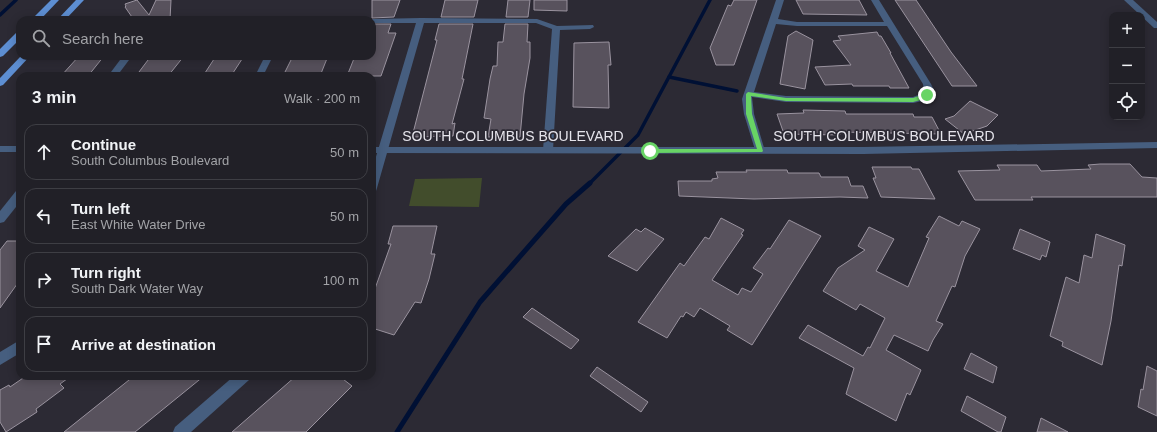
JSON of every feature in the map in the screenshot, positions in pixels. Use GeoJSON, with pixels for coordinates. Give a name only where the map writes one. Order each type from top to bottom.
{"type":"FeatureCollection","features":[{"type":"Feature","properties":{"kind":"main road"},"geometry":{"type":"LineString","coordinates":[[39,16],[55,0]]}},
{"type":"Feature","properties":{"kind":"main road"},"geometry":{"type":"LineString","coordinates":[[65,16],[80,0]]}},
{"type":"Feature","properties":{"kind":"main road"},"geometry":{"type":"LineString","coordinates":[[0,54],[16,38]]}},
{"type":"Feature","properties":{"kind":"main road"},"geometry":{"type":"LineString","coordinates":[[0,83],[22,60]]}},
{"type":"Feature","properties":{"kind":"street"},"geometry":{"type":"LineString","coordinates":[[760,151],[749,114],[748,94],[780,0]]}},
{"type":"Feature","properties":{"kind":"street"},"geometry":{"type":"LineString","coordinates":[[748,94],[786,99],[913,100],[932,97],[927,84],[875,0]]}},
{"type":"Feature","properties":{"kind":"street"},"geometry":{"type":"LineString","coordinates":[[1128,0],[1157,26]]}},
{"type":"Feature","properties":{"kind":"street"},"geometry":{"type":"LineString","coordinates":[[376,174],[422,20]]}},
{"type":"Feature","properties":{"kind":"street"},"geometry":{"type":"LineString","coordinates":[[376,21],[537,20],[556,28],[590,27]]}},
{"type":"Feature","properties":{"kind":"street"},"geometry":{"type":"LineString","coordinates":[[773,21],[797,24],[890,24]]}},
{"type":"Feature","properties":{"kind":"street"},"geometry":{"type":"LineString","coordinates":[[548,150],[556,28]]}},
{"type":"Feature","properties":{"kind":"street"},"geometry":{"type":"LineString","coordinates":[[115,72],[125,60]]}},
{"type":"Feature","properties":{"kind":"street"},"geometry":{"type":"LineString","coordinates":[[261,72],[267,60]]}},
{"type":"Feature","properties":{"kind":"street","name":"SOUTH COLUMBUS BOULEVARD"},"geometry":{"type":"LineString","coordinates":[[376,150],[760,151],[1021,149],[1157,145]]}},
{"type":"Feature","properties":{"kind":"street"},"geometry":{"type":"LineString","coordinates":[[0,149],[16,150]]}},
{"type":"Feature","properties":{"kind":"street"},"geometry":{"type":"LineString","coordinates":[[0,219],[16,199]]}},
{"type":"Feature","properties":{"kind":"street"},"geometry":{"type":"LineString","coordinates":[[0,359],[16,349]]}},
{"type":"Feature","properties":{"kind":"street"},"geometry":{"type":"LineString","coordinates":[[180,432],[239,380]]}},
{"type":"Feature","properties":{"kind":"green space"},"geometry":{"type":"Polygon","coordinates":[[[482,178],[479,207],[409,206],[415,179],[482,178]]]}},
{"type":"Feature","properties":{"kind":"building"},"geometry":{"type":"Polygon","coordinates":[[[137,0],[149,15],[156,0],[171,0],[170,16],[131,16],[125,7],[125,4],[137,0]]]}},
{"type":"Feature","properties":{"kind":"building"},"geometry":{"type":"Polygon","coordinates":[[[372,0],[400,0],[394,17],[376,18],[376,16],[372,16],[372,0]]]}},
{"type":"Feature","properties":{"kind":"building"},"geometry":{"type":"Polygon","coordinates":[[[445,0],[478,0],[474,17],[441,17],[445,0]]]}},
{"type":"Feature","properties":{"kind":"building"},"geometry":{"type":"Polygon","coordinates":[[[508,0],[530,0],[528,17],[506,17],[508,0]]]}},
{"type":"Feature","properties":{"kind":"building"},"geometry":{"type":"Polygon","coordinates":[[[534,0],[567,0],[567,11],[534,10],[534,0]]]}},
{"type":"Feature","properties":{"kind":"building"},"geometry":{"type":"Polygon","coordinates":[[[734,0],[757,0],[734,65],[716,65],[710,48],[728,5],[731,6],[734,0]]]}},
{"type":"Feature","properties":{"kind":"building"},"geometry":{"type":"Polygon","coordinates":[[[796,0],[859,0],[867,15],[803,14],[796,0]]]}},
{"type":"Feature","properties":{"kind":"building"},"geometry":{"type":"Polygon","coordinates":[[[895,0],[916,0],[951,52],[977,86],[952,86],[895,0]]]}},
{"type":"Feature","properties":{"kind":"building"},"geometry":{"type":"Polygon","coordinates":[[[376,24],[391,24],[388,33],[396,33],[381,76],[376,76],[376,72],[349,72],[353,60],[376,60],[376,24]]]}},
{"type":"Feature","properties":{"kind":"building"},"geometry":{"type":"Polygon","coordinates":[[[439,24],[473,24],[462,79],[464,79],[452,124],[455,123],[453,136],[412,137],[437,40],[435,40],[439,24]]]}},
{"type":"Feature","properties":{"kind":"building"},"geometry":{"type":"Polygon","coordinates":[[[505,24],[528,24],[527,42],[530,42],[530,58],[524,94],[520,137],[488,137],[491,119],[484,118],[493,66],[497,66],[498,42],[503,42],[505,24]]]}},
{"type":"Feature","properties":{"kind":"building"},"geometry":{"type":"Polygon","coordinates":[[[796,31],[813,40],[805,89],[780,84],[788,36],[796,31]]]}},
{"type":"Feature","properties":{"kind":"building"},"geometry":{"type":"Polygon","coordinates":[[[877,32],[891,53],[909,88],[890,88],[889,86],[853,86],[852,84],[825,85],[815,67],[851,65],[833,41],[841,40],[838,36],[877,32]]]}},
{"type":"Feature","properties":{"kind":"building"},"geometry":{"type":"Polygon","coordinates":[[[609,42],[611,65],[608,65],[609,108],[573,107],[574,43],[609,42]]]}},
{"type":"Feature","properties":{"kind":"building"},"geometry":{"type":"Polygon","coordinates":[[[75,60],[101,60],[91,72],[65,72],[75,60]]]}},
{"type":"Feature","properties":{"kind":"building"},"geometry":{"type":"Polygon","coordinates":[[[148,60],[181,60],[171,72],[139,72],[148,60]]]}},
{"type":"Feature","properties":{"kind":"building"},"geometry":{"type":"Polygon","coordinates":[[[213,60],[241,60],[234,72],[206,72],[213,60]]]}},
{"type":"Feature","properties":{"kind":"building"},"geometry":{"type":"Polygon","coordinates":[[[291,60],[326,60],[322,72],[285,72],[291,60]]]}},
{"type":"Feature","properties":{"kind":"building"},"geometry":{"type":"Polygon","coordinates":[[[970,101],[998,115],[987,126],[964,134],[945,119],[954,116],[970,101]]]}},
{"type":"Feature","properties":{"kind":"building"},"geometry":{"type":"Polygon","coordinates":[[[803,110],[845,111],[846,114],[913,114],[914,117],[932,117],[941,134],[839,132],[840,135],[784,134],[777,114],[804,113],[803,110]]]}},
{"type":"Feature","properties":{"kind":"building"},"geometry":{"type":"Polygon","coordinates":[[[1130,164],[1142,177],[1157,178],[1157,197],[1031,197],[1033,200],[975,200],[958,171],[1000,170],[997,165],[1037,165],[1041,171],[1091,169],[1088,165],[1130,164]]]}},
{"type":"Feature","properties":{"kind":"building"},"geometry":{"type":"Polygon","coordinates":[[[872,167],[911,167],[912,169],[919,169],[935,199],[881,197],[873,178],[876,178],[872,167]]]}},
{"type":"Feature","properties":{"kind":"building"},"geometry":{"type":"Polygon","coordinates":[[[746,170],[787,170],[788,173],[819,173],[821,177],[848,177],[851,186],[863,186],[868,198],[840,197],[754,199],[679,196],[678,181],[712,181],[712,179],[718,178],[716,172],[747,172],[746,170]]]}},
{"type":"Feature","properties":{"kind":"building"},"geometry":{"type":"Polygon","coordinates":[[[939,216],[959,226],[962,221],[980,229],[965,256],[955,287],[952,286],[936,321],[943,324],[928,351],[894,335],[886,350],[921,370],[910,395],[907,393],[896,421],[846,394],[854,368],[799,338],[808,325],[863,356],[868,347],[870,348],[885,318],[860,304],[856,310],[823,291],[838,268],[865,250],[858,246],[869,227],[894,239],[876,271],[908,287],[929,238],[926,237],[939,216]]]}},
{"type":"Feature","properties":{"kind":"building"},"geometry":{"type":"Polygon","coordinates":[[[721,218],[744,230],[741,234],[743,235],[712,280],[738,295],[742,288],[751,292],[763,274],[753,268],[768,248],[770,249],[789,220],[821,236],[752,345],[727,330],[730,326],[700,308],[694,317],[686,312],[683,317],[681,316],[667,338],[638,322],[680,263],[684,266],[705,237],[709,239],[721,218]]]}},
{"type":"Feature","properties":{"kind":"building"},"geometry":{"type":"Polygon","coordinates":[[[393,226],[437,226],[431,254],[435,254],[421,303],[415,302],[394,335],[376,329],[376,286],[391,244],[388,244],[393,226]]]}},
{"type":"Feature","properties":{"kind":"building"},"geometry":{"type":"Polygon","coordinates":[[[645,228],[664,239],[637,271],[608,256],[636,229],[641,232],[645,228]]]}},
{"type":"Feature","properties":{"kind":"building"},"geometry":{"type":"Polygon","coordinates":[[[1020,229],[1050,242],[1046,257],[1042,255],[1040,260],[1013,249],[1020,229]]]}},
{"type":"Feature","properties":{"kind":"building"},"geometry":{"type":"Polygon","coordinates":[[[1096,234],[1125,245],[1122,266],[1119,265],[1111,321],[1102,365],[1062,346],[1063,342],[1050,336],[1066,277],[1079,283],[1084,255],[1092,258],[1096,234]]]}},
{"type":"Feature","properties":{"kind":"building"},"geometry":{"type":"Polygon","coordinates":[[[7,241],[16,241],[16,286],[0,308],[0,250],[7,241]]]}},
{"type":"Feature","properties":{"kind":"building"},"geometry":{"type":"Polygon","coordinates":[[[532,308],[579,340],[571,349],[523,317],[532,308]]]}},
{"type":"Feature","properties":{"kind":"building"},"geometry":{"type":"Polygon","coordinates":[[[971,353],[997,367],[993,383],[964,369],[971,353]]]}},
{"type":"Feature","properties":{"kind":"building"},"geometry":{"type":"Polygon","coordinates":[[[1147,366],[1157,371],[1157,416],[1138,407],[1141,389],[1143,390],[1147,366]]]}},
{"type":"Feature","properties":{"kind":"building"},"geometry":{"type":"Polygon","coordinates":[[[597,367],[648,402],[641,412],[590,376],[597,367]]]}},
{"type":"Feature","properties":{"kind":"building"},"geometry":{"type":"Polygon","coordinates":[[[20,380],[66,380],[60,384],[64,388],[36,409],[37,412],[6,432],[0,422],[0,390],[9,385],[10,387],[20,380]]]}},
{"type":"Feature","properties":{"kind":"building"},"geometry":{"type":"Polygon","coordinates":[[[129,380],[199,380],[135,432],[64,432],[129,380]]]}},
{"type":"Feature","properties":{"kind":"building"},"geometry":{"type":"Polygon","coordinates":[[[291,380],[344,380],[352,386],[306,432],[232,432],[291,380]]]}},
{"type":"Feature","properties":{"kind":"building"},"geometry":{"type":"Polygon","coordinates":[[[967,396],[1006,417],[1001,432],[998,432],[961,411],[967,396]]]}},
{"type":"Feature","properties":{"kind":"building"},"geometry":{"type":"Polygon","coordinates":[[[1041,418],[1068,432],[1037,432],[1041,418]]]}},
{"type":"Feature","properties":{"kind":"waterway"},"geometry":{"type":"LineString","coordinates":[[0,15],[16,0]]}},
{"type":"Feature","properties":{"kind":"waterway"},"geometry":{"type":"LineString","coordinates":[[590,183],[638,135],[710,0]]}},
{"type":"Feature","properties":{"kind":"waterway"},"geometry":{"type":"LineString","coordinates":[[669,77],[737,91]]}},
{"type":"Feature","properties":{"kind":"waterway"},"geometry":{"type":"LineString","coordinates":[[397,432],[480,302],[566,204],[590,183]]}},
{"type":"Feature","properties":{"kind":"route"},"geometry":{"type":"LineString","coordinates":[[650,151],[760,151],[749,114],[747,99],[748,94],[786,99],[913,100],[927,95]]}}]}
